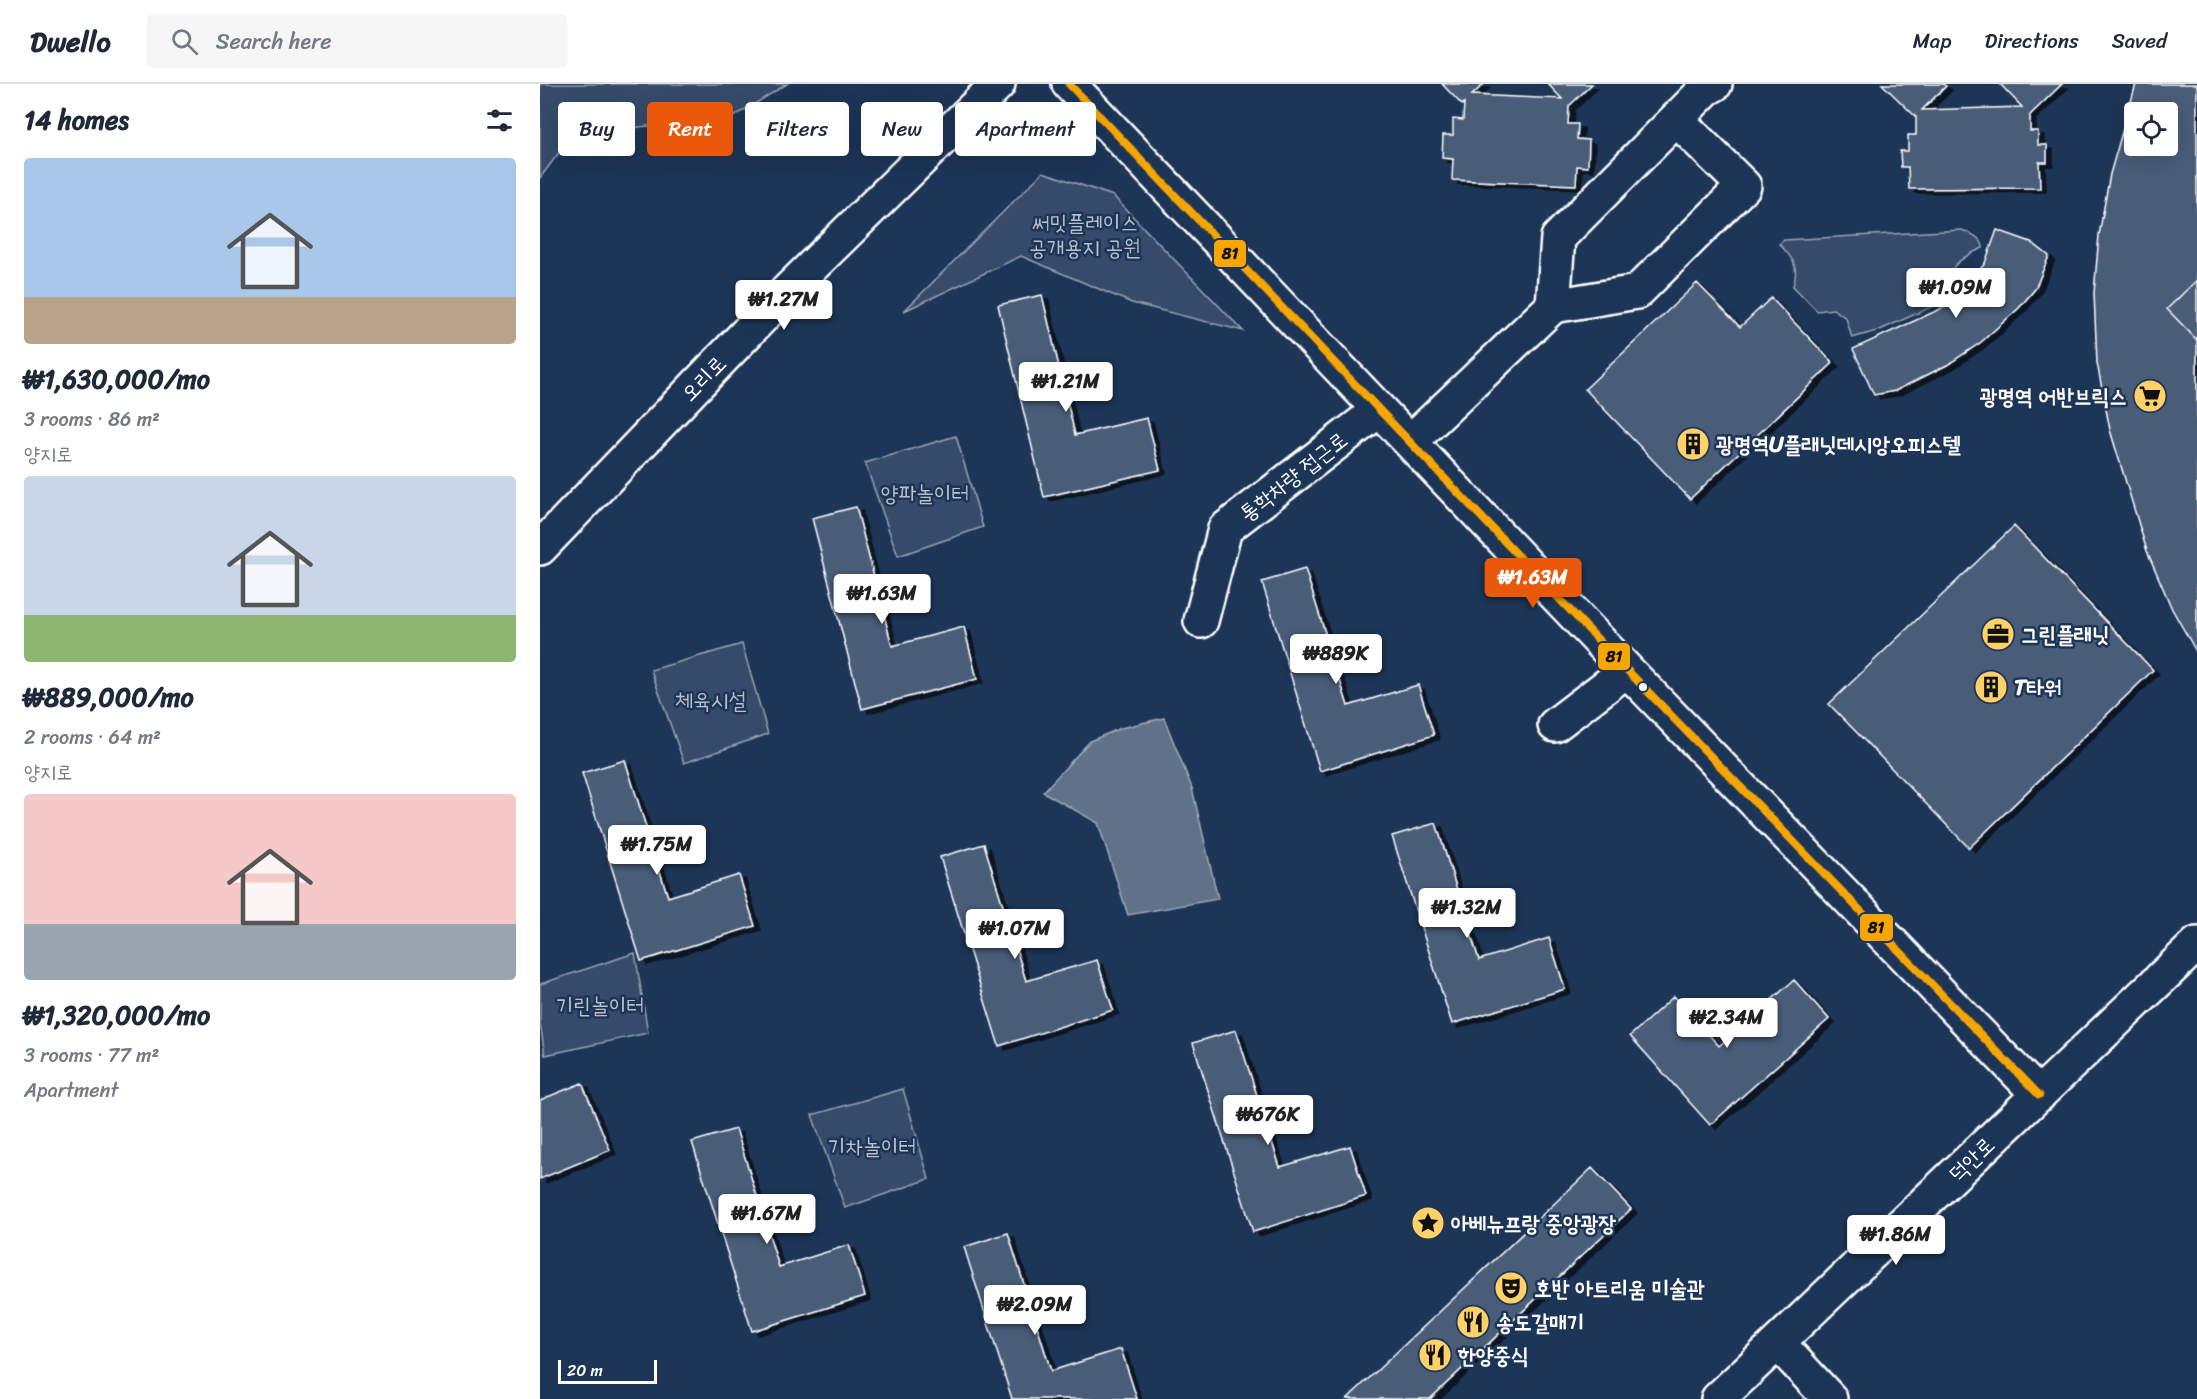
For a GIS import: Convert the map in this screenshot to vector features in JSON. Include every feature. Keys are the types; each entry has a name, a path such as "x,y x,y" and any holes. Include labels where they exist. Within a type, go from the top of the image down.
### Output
{"street":[{"name":"오리로","path":"540,548 790,288 998,84"},
{"path":"1069,84 1627,670 2039,1095"},
{"path":"1554,306 1558,238 1706,89 1715,84"},
{"path":"1410,442 1554,306 1637,292 1744,186 1677,120"},
{"name":"통학차량 접근로","path":"1201,621 1225,529 1379,410"},
{"path":"1555,725 1627,670"},
{"name":"덕안로","path":"1718,1399 2197,944"},
{"path":"1778,1343 1830,1399"}],"green space":[{"path":"540,84 787,84 758,102 745,102 745,110 733,117 733,102 647,102 647,126 635,127 635,102 558,102 558,154 540,178"},
{"name":"써밋플레이스 공개용지 공원","path":"1043,172 1113,196 1243,331 1132,303 1021,256 904,311"},
{"path":"1962,230 1978,239 1983,248 1965,257 1951,271 1947,277 1940,303 1880,330 1852,338 1846,318 1833,309 1817,311 1793,286 1796,273 1794,262 1779,244 1784,240"},
{"name":"양파놀이터","path":"956,436 983,527 898,556 865,463"},
{"name":"체육시설","path":"742,644 768,734 684,763 651,670"},
{"name":"기린놀이터","path":"635,953 648,1033 545,1055 540,1023 540,984"},
{"name":"기차놀이터","path":"903,1089 929,1179 845,1208 812,1115"}],"shaded area":[{"path":"1164,718 1192,788 1218,899 1128,915 1098,823 1043,792 1090,741 1121,728"}],"building":[{"path":"1442,84 1484,84 1472,95 1562,99 1548,84 1592,84 1569,106 1568,124 1578,124 1577,139 1589,140 1588,167 1577,166 1576,185 1452,180 1453,159 1442,158 1443,135 1453,135 1453,119 1463,120 1464,103 1462,105"},
{"path":"1882,84 1943,84 1946,86 1922,110 2022,107 2000,84 2062,84 2030,115 2030,131 2038,131 2038,145 2047,145 2047,162 2039,162 2040,188 1909,189 1908,167 1901,167 1900,151 1908,151 1908,135 1916,135 1916,117"},
{"name":"광명역 어반브릭스","path":"2136,84 2197,84 2197,280 2167,309 2197,340 2197,653 2172,609 2147,551 2110,430 2097,363 2094,293 2099,235 2110,174 2124,126 2124,156 2178,156 2178,102 2131,102"},
{"path":"1997,230 2031,242 2049,256 2035,289 2019,308 1980,343 1947,365 1895,391 1874,395 1853,349 1949,305 1962,293 1985,263"},
{"path":"2197,280 2197,340 2167,309"},
{"name":"광명역U플래닛데시앙오피스텔","path":"1697,283 1740,327 1771,298 1833,363 1690,499 1585,389"},
{"path":"1042,295 1075,435 1147,418 1160,470 1044,497 998,305"},
{"path":"856,507 892,646 964,627 977,679 862,709 812,518"},
{"name":"T타워","path":"2014,526 2153,670 1969,848 1829,704"},
{"path":"1305,569 1348,706 1418,685 1434,735 1320,771 1262,582"},
{"path":"625,760 668,897 739,875 755,926 641,961 582,773"},
{"path":"1436,823 1479,960 1549,938 1565,989 1452,1024 1392,836"},
{"path":"984,844 1026,981 1097,960 1113,1010 999,1046 940,857"},
{"path":"1794,980 1829,1019 1710,1125 1630,1036 1674,996 1719,1046"},
{"path":"1236,1030 1280,1167 1350,1146 1366,1196 1253,1232 1193,1043"},
{"path":"582,1083 610,1150 540,1179 540,1100"},
{"path":"736,1129 779,1267 849,1245 865,1296 752,1331 692,1142"},
{"path":"1592,1168 1631,1209 1430,1399 1347,1399"},
{"path":"1008,1233 1051,1371 1121,1349 1137,1399 1012,1399 964,1247"}],"transit line":[{"name":"81","path":"1069,84 1627,670 2039,1095"}],"place":[{"name":"광명역 어반브릭스","path":"2150,396"},
{"name":"광명역U플래닛데시앙오피스텔","path":"1693,444"},
{"name":"그린플래닛","path":"1998,634"},
{"name":"T타워","path":"1991,687"},
{"name":"아베뉴프랑 중앙광장","path":"1428,1223"},
{"name":"호반 아트리움 미술관","path":"1511,1288"},
{"name":"송도갈매기","path":"1473,1322"},
{"name":"한양중식","path":"1435,1355"}]}
